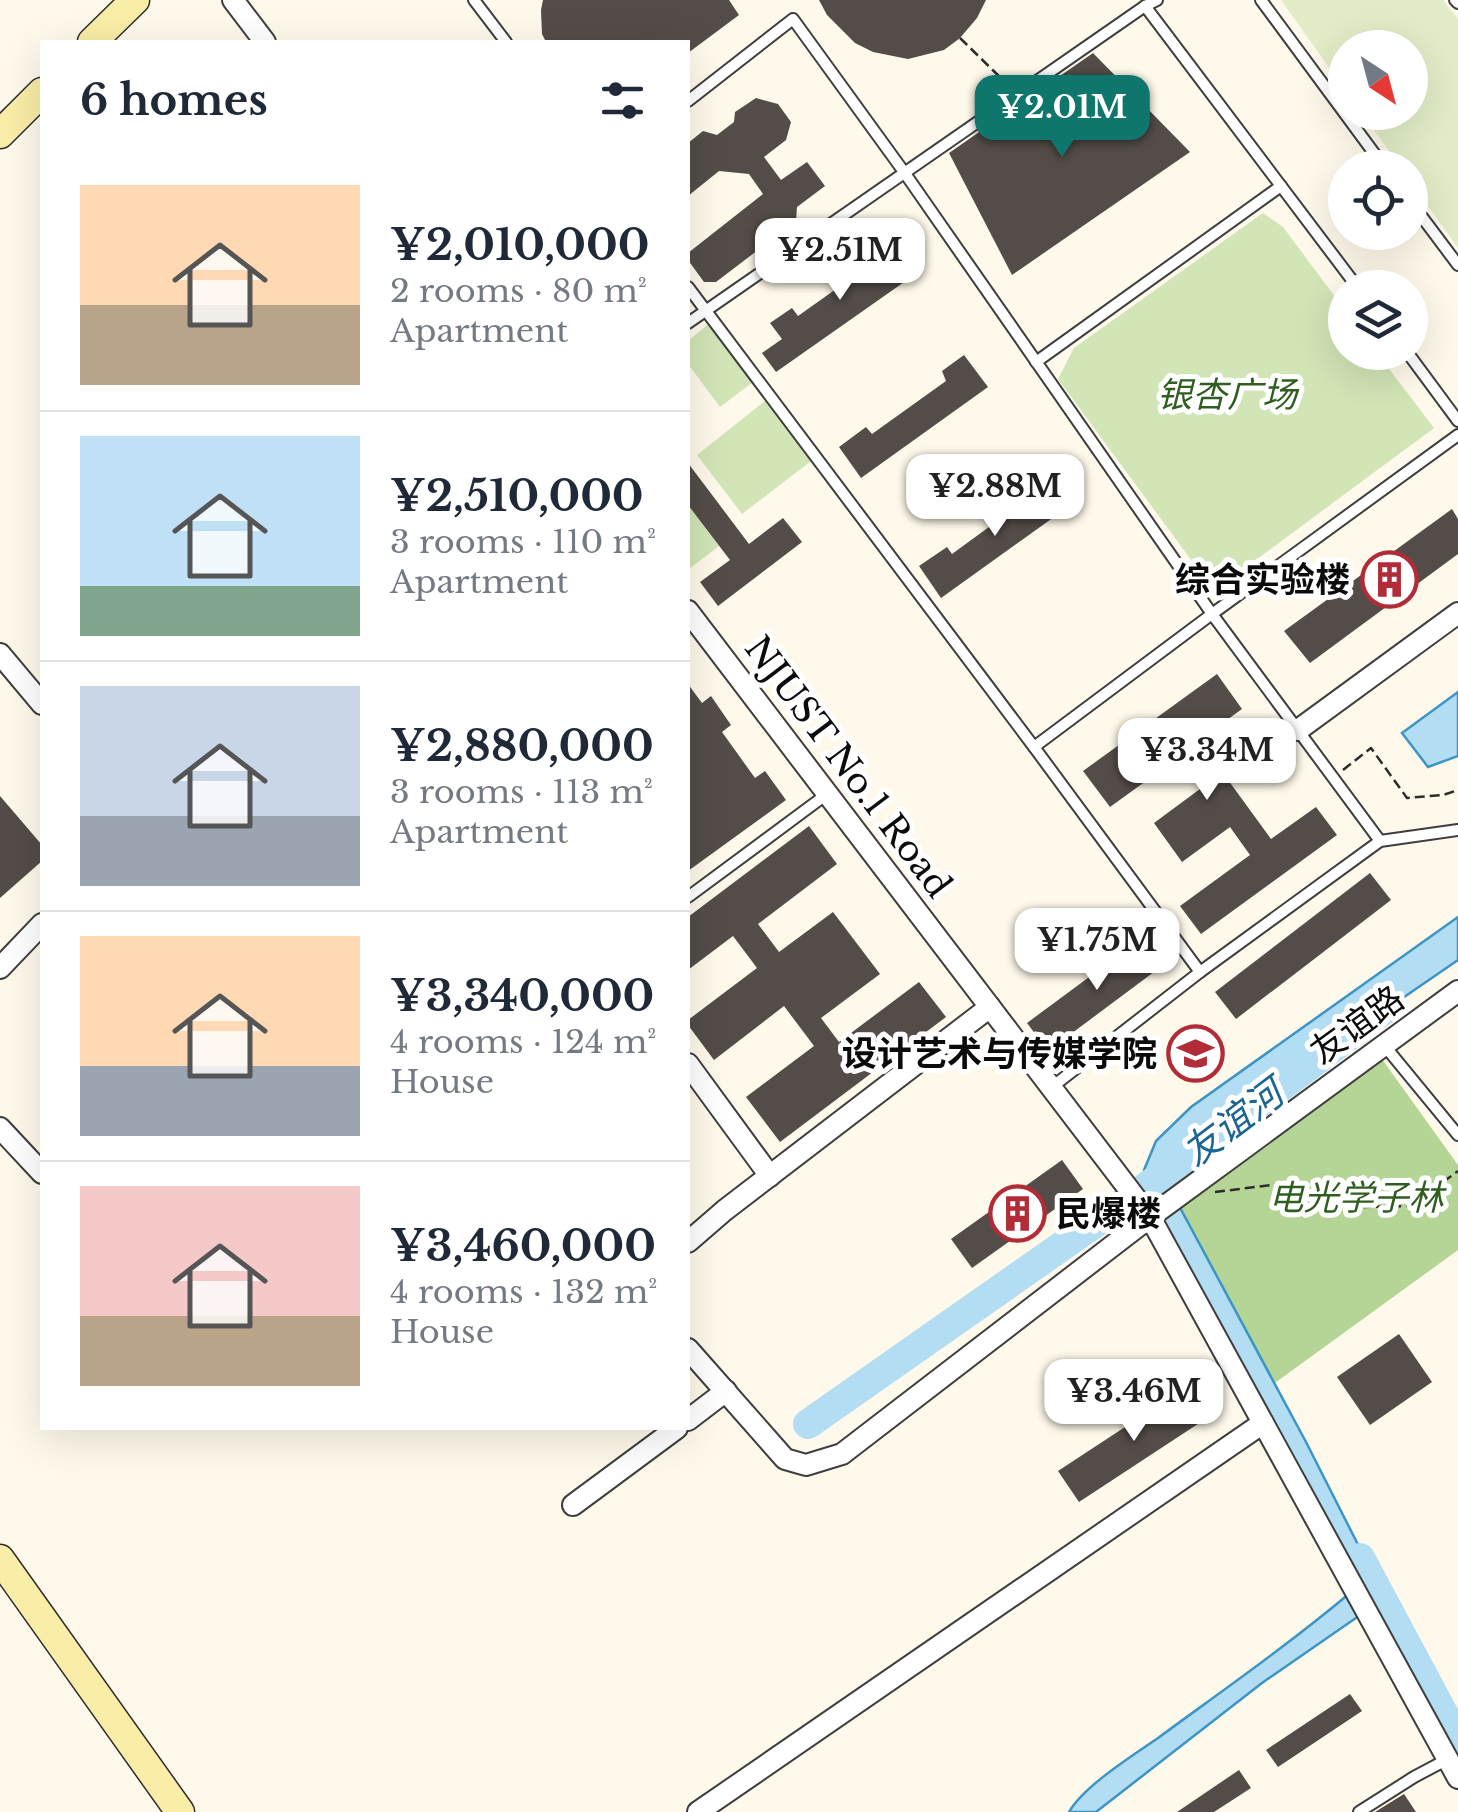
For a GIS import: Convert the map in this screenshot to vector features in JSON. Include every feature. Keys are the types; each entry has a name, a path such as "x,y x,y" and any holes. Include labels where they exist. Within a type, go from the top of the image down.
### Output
{"street":[{"path":"94,40 135,0"},
{"path":"234,0 263,40"},
{"path":"0,134 40,94"},
{"path":"1298,730 1458,613"},
{"name":"NJUST No.1 Road","path":"690,614 1150,1217 1455,1763"},
{"path":"0,654 40,702"},
{"path":"0,968 40,926"},
{"name":"友谊路","path":"690,1352 785,1459 806,1465 842,1454 1178,1196 1458,992"},
{"path":"690,1240 990,1008"},
{"path":"690,1067 770,1176"},
{"path":"0,1128 40,1171"},
{"path":"690,1419 726,1392"},
{"path":"698,1812 1263,1422"},
{"path":"573,1504 674,1430"},
{"path":"0,1559 180,1812"}],"lane":[{"path":"474,0 504,40"},
{"path":"690,322 1156,0"},
{"path":"1261,0 1373,150"},
{"path":"1144,6 1344,270"},
{"path":"690,99 793,20 904,172 1212,614 1380,841"},
{"path":"1036,362 1281,186"},
{"path":"1428,224 1458,265"},
{"path":"690,290 1200,972"},
{"path":"1420,370 1458,420"},
{"path":"1034,747 1458,435"},
{"path":"690,897 827,794"},
{"path":"1051,1087 1380,841 1458,830"},
{"path":"1384,1046 1458,1134"},
{"path":"1359,1812 1414,1777 1455,1763"}],"path":[{"path":"960,38 1017,94"},
{"path":"1334,777 1372,748 1407,798 1458,790"},
{"path":"1212,1192 1279,1184 1331,1202 1364,1208 1410,1206 1458,1171"}],"green space":[{"path":"1281,0 1443,0 1458,19 1458,248 1428,206 1428,150 1388,150 1374,130 1428,130 1428,30 1328,30 1328,66"},
{"name":"银杏广场","path":"1263,213 1283,227 1328,287 1328,370 1390,370 1434,428 1214,591 1058,379 1074,348"},
{"path":"712,321 757,379 720,407 690,367 690,339"},
{"path":"770,397 815,458 742,514 697,455"},
{"path":"690,508 719,546 690,568"},
{"name":"电光学子林","path":"1379,1055 1458,1165 1458,1250 1272,1385 1179,1204"}],"water":[{"path":"1458,692 1458,756 1428,767 1402,733"},
{"path":"1458,917 1458,960 1196,1140 1176,1162 1171,1174 1177,1202 1306,1442 1379,1586 1378,1594 1369,1609 1262,1683 1096,1812 1069,1812 1109,1772 1350,1593 1147,1198 1144,1170 1156,1141 1191,1107"}],"building":[{"path":"543,0 729,0 739,15 690,52 690,40 545,40"},
{"path":"819,0 986,0 960,38 944,50 908,59 873,52 855,43 827,15"},
{"path":"1093,53 1190,152 1012,275 949,153"},
{"path":"756,98 778,104 791,122 786,140 764,157 781,180 807,162 825,186 797,207 796,221 716,282 704,282 690,263 690,251 763,194 749,174 719,171 690,194 690,141 703,131 717,135 734,122 735,112"},
{"path":"890,236 917,273 776,372 762,353 782,339 770,323 792,308 798,316 860,272 853,262"},
{"path":"964,355 988,387 861,478 839,447 866,427 872,434 946,381 942,371"},
{"path":"690,466 749,544 783,518 802,542 718,606 700,582 730,560 690,508"},
{"path":"1044,475 1068,507 941,598 919,566 947,547 952,554 1026,500 1022,491"},
{"name":"综合实验楼","path":"1452,509 1458,519 1458,554 1310,663 1284,631"},
{"path":"1217,674 1242,709 1199,740 1271,839 1316,807 1337,835 1201,934 1180,906 1250,855 1230,827 1182,862 1154,823 1204,786 1182,755 1110,807 1083,771"},
{"path":"690,687 702,703 711,696 731,725 722,732 755,778 765,771 786,800 690,870"},
{"path":"0,796 40,843 40,863 0,898"},
{"path":"809,826 837,864 758,924 779,952 833,912 880,974 821,1018 839,1042 919,982 946,1017 780,1142 746,1097 814,1046 784,1006 714,1060 690,1028 690,1018 757,968 733,936 690,968 690,915"},
{"path":"1370,873 1391,900 1236,1019 1215,992"},
{"path":"1146,935 1166,963 1048,1051 1027,1023"},
{"name":"民爆楼","path":"1062,1160 1083,1189 972,1268 951,1239"},
{"path":"1399,1334 1432,1382 1370,1425 1337,1377"},
{"path":"1189,1385 1210,1416 1079,1502 1058,1471"},
{"path":"1350,1694 1362,1711 1278,1767 1266,1750"},
{"path":"1239,1770 1251,1788 1214,1812 1177,1812"},
{"path":"1404,1794 1416,1812 1375,1812"}],"waterway":[{"name":"友谊河","path":"808,1424 1159,1178 1390,1005"},
{"path":"1360,1558 1458,1741"}],"place":[{"name":"综合实验楼","path":"1389,580"},
{"name":"设计艺术与传媒学院","path":"1196,1054"},
{"name":"民爆楼","path":"1017,1214"}]}
